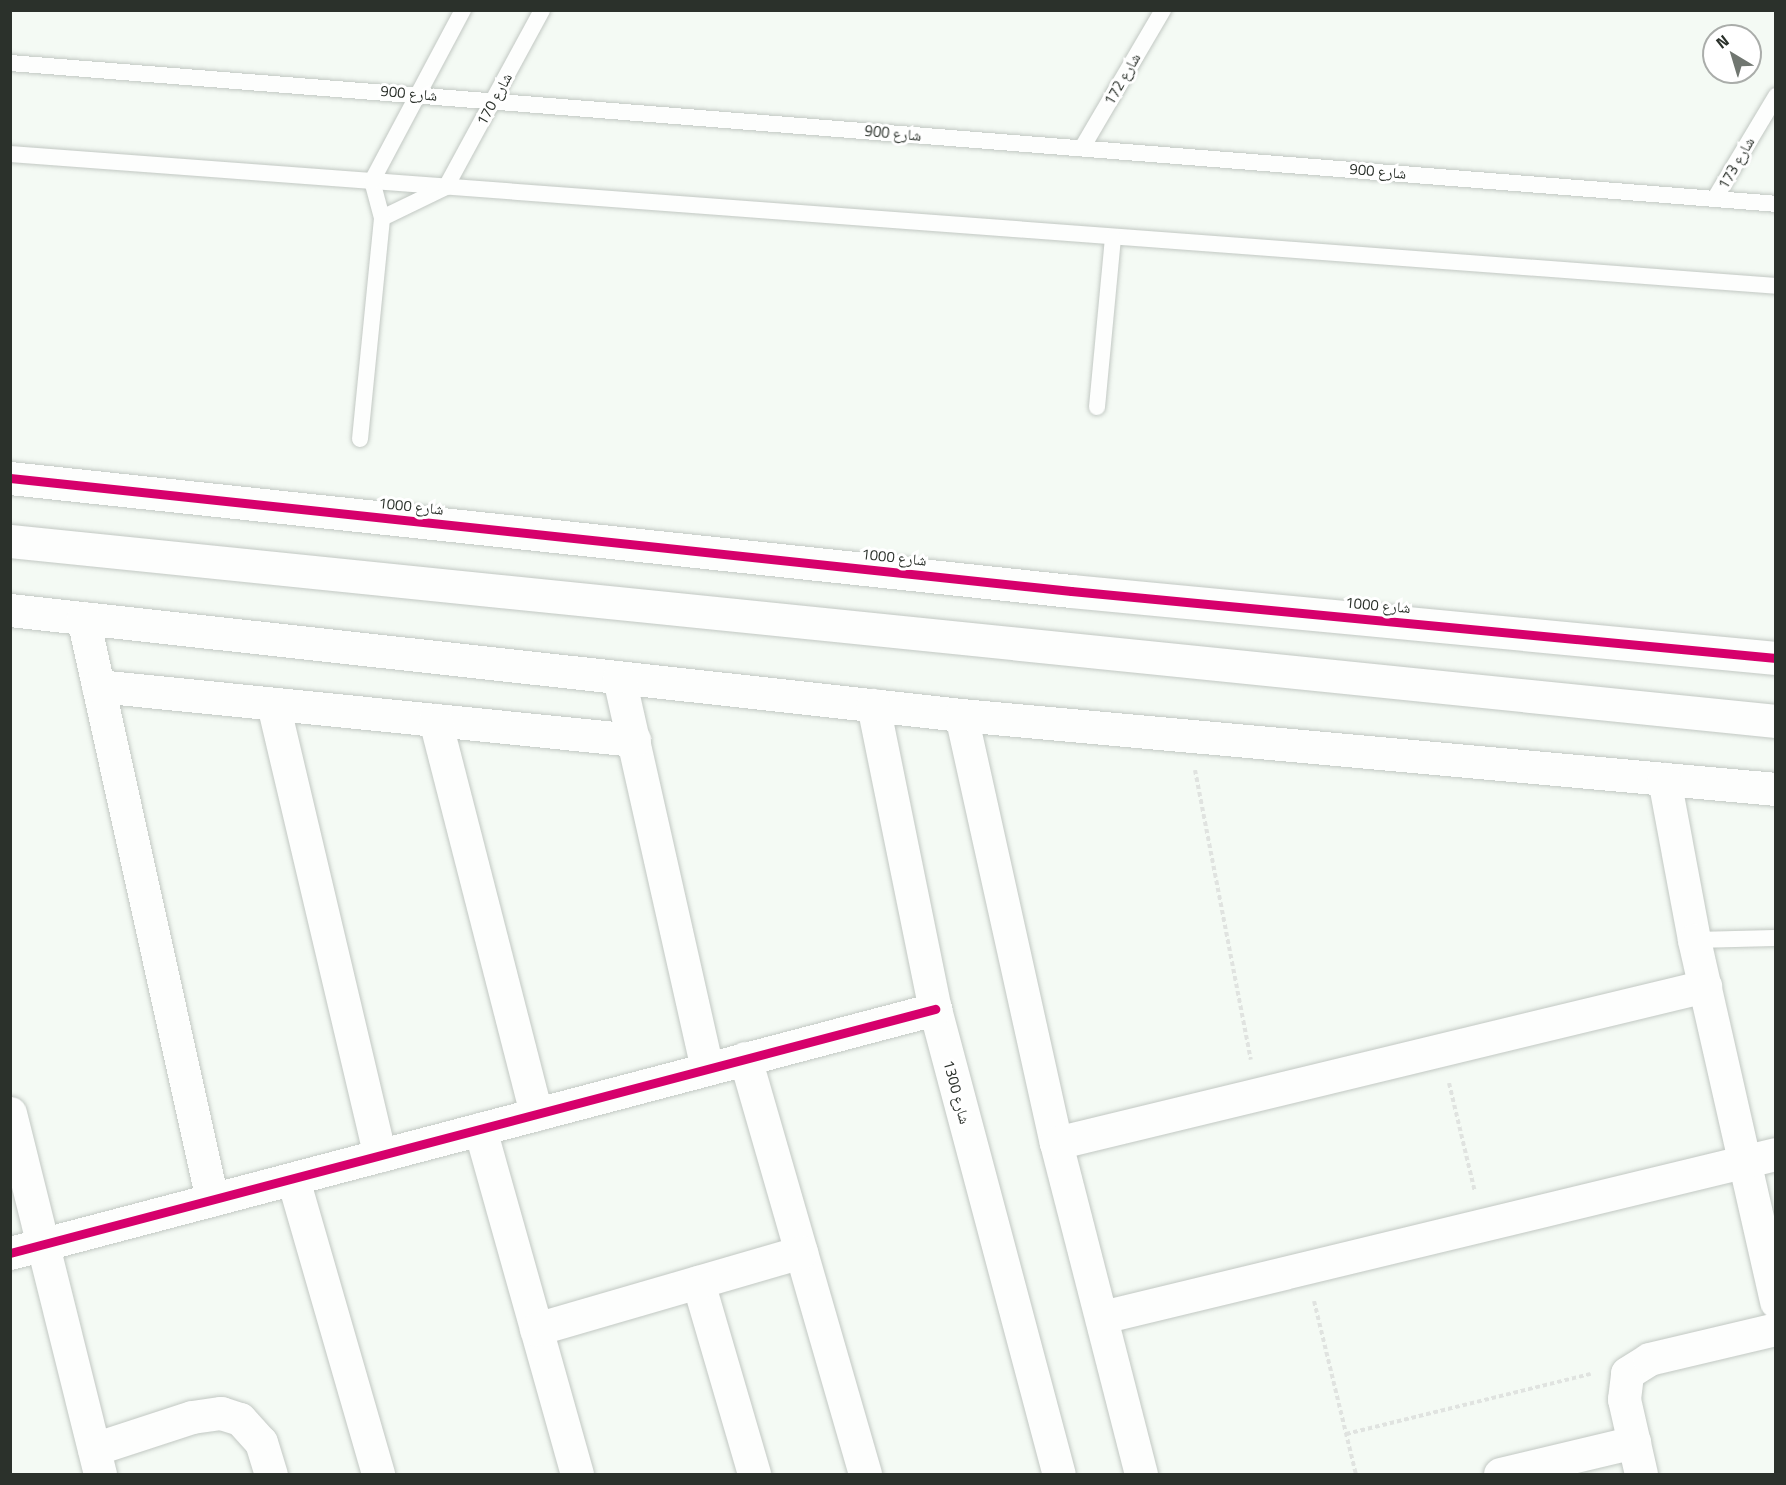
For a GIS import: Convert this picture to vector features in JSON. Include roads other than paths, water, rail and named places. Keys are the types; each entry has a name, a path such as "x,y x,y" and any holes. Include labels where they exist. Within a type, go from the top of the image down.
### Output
{"street":[{"name":"شارع 1000","path":"10,478 1047,589 1776,658"},
{"path":"10,541 1776,721"},
{"path":"10,610 961,715 1776,789"},
{"path":"83,618 212,1200"},
{"path":"619,678 707,1068"},
{"path":"98,686 634,740"},
{"path":"273,704 380,1155"},
{"name":"شارع 1300","path":"873,705 934,1008 1057,1474"},
{"path":"961,715 1056,1143 1141,1474"},
{"path":"435,720 536,1114"},
{"path":"1664,779 1694,940 1776,1302"},
{"path":"1056,1143 1705,986"},
{"path":"10,1254 934,1008"},
{"path":"745,1058 865,1474"},
{"path":"10,1113 46,1244 97,1462 192,1417 221,1413 240,1419 261,1442 272,1474"},
{"path":"480,1129 577,1474"},
{"path":"1102,1317 1776,1154"},
{"path":"292,1179 378,1474"},
{"path":"536,1329 801,1252"},
{"path":"698,1282 754,1474"},
{"path":"1641,1474 1622,1386 1636,1364 1776,1329"},
{"path":"1500,1474 1634,1442"}],"lane":[{"path":"360,439 382,218 372,181 415,94 463,10"},
{"name":"شارع 170","path":"446,187 542,10"},
{"name":"شارع 172","path":"1082,148 1163,10"},
{"name":"شارع 900","path":"10,63 1776,204"},
{"name":"شارع 173","path":"1715,198 1776,96"},
{"path":"10,154 1776,286"},
{"path":"382,218 446,187"},
{"path":"1097,406 1113,238"},
{"path":"1694,940 1776,938"}]}
